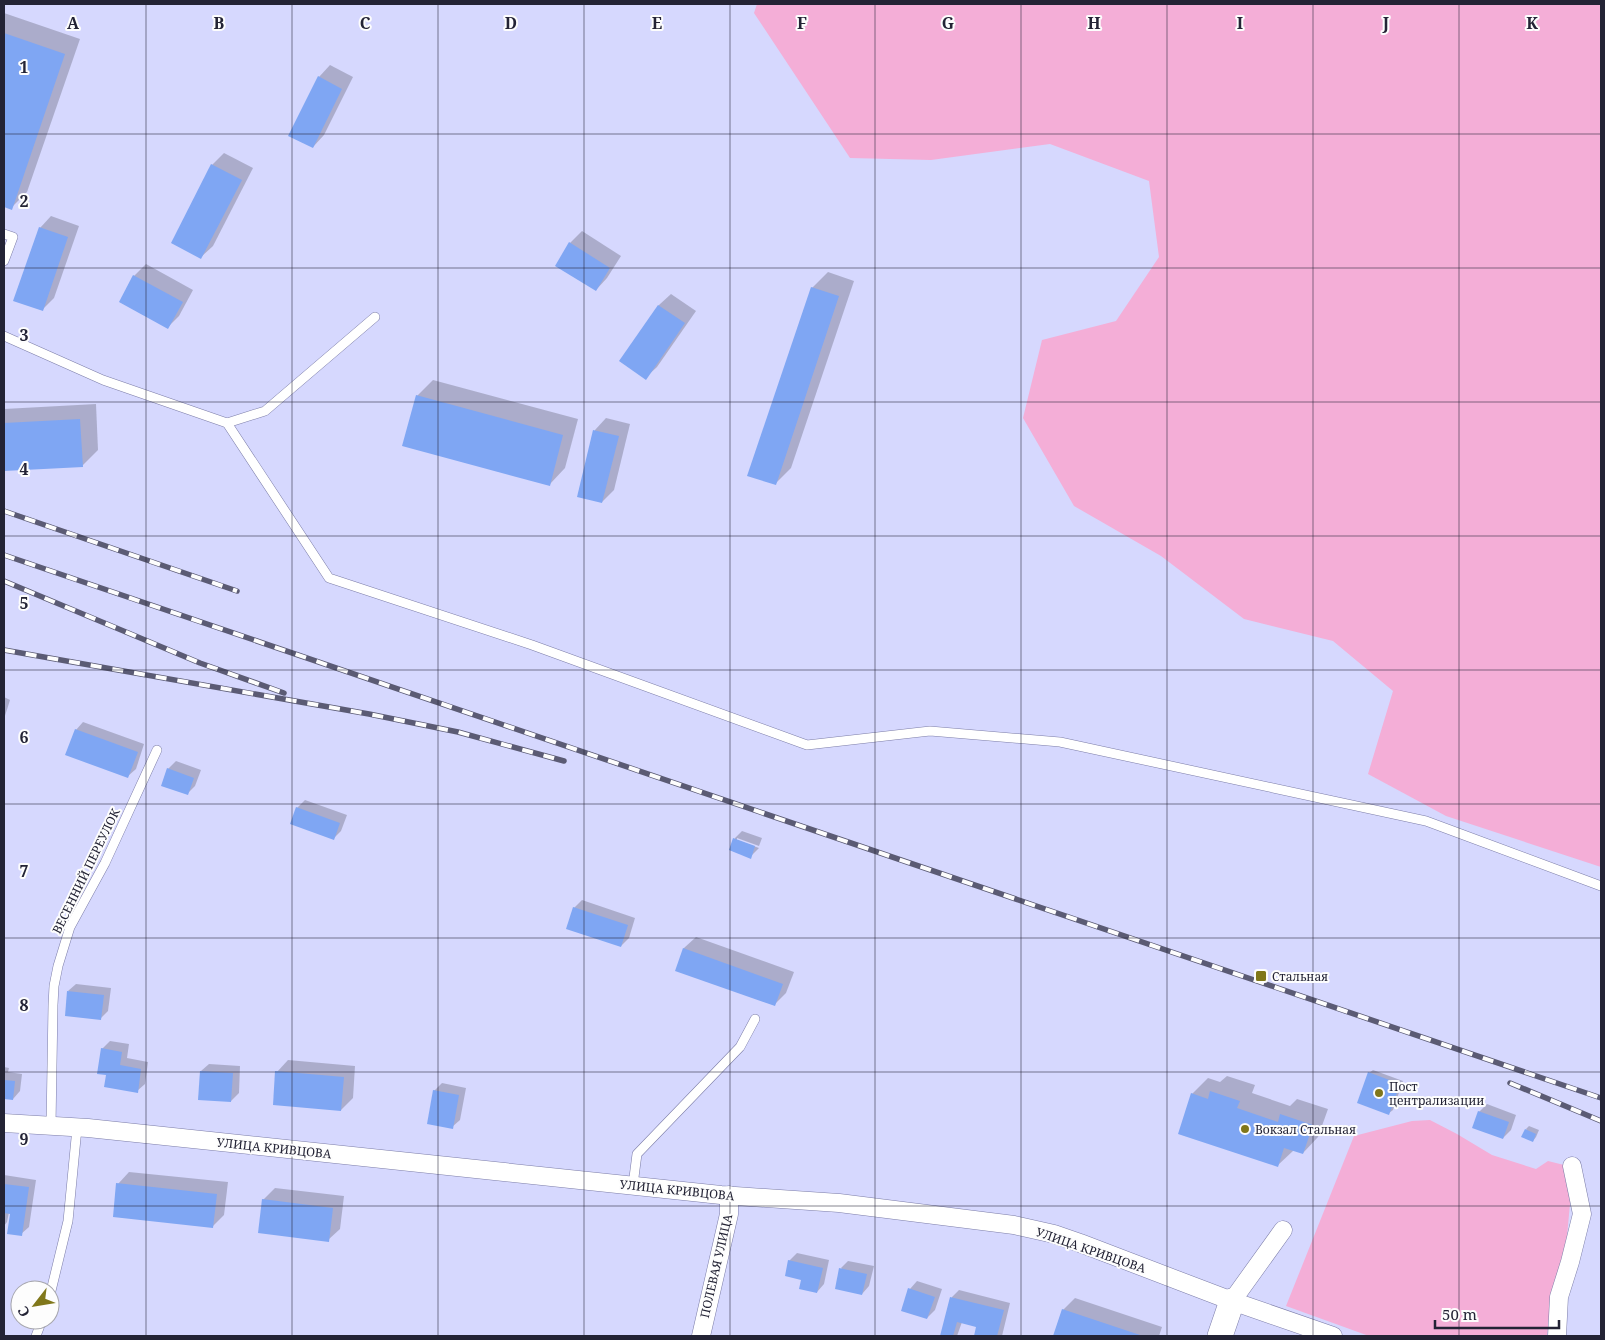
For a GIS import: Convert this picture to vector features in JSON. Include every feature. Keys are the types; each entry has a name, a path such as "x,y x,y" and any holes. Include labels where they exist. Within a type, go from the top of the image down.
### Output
{"street":[{"name":"УЛИЦА КРИВЦОВА","path":"4,1123 77,1128 729,1195 839,1202 1014,1225 1054,1234 1080,1243 1333,1336"},
{"path":"1557,1336 1559,1297 1582,1214 1572,1166"},
{"name":"ПОЛЕВАЯ УЛИЦА","path":"701,1336 729,1214 729,1195"},
{"path":"1220,1336 1232,1300 1283,1230"}],"lane":[{"path":"4,234 13,237 4,261"},
{"path":"4,336 103,380 227,423 265,411 375,317"},
{"path":"227,423 328,578 532,644 808,745 930,731 1060,742 1426,821 1601,886"},
{"name":"ВЕСЕННИЙ ПЕРЕУЛОК","path":"51,1126 52,1005 58,966 70,927 105,863 157,750"},
{"path":"634,1186 637,1154 740,1047 755,1019"},
{"path":"54,1280 68,1221 77,1128"}],"shaded area":[{"path":"757,4 1601,4 1601,867 1446,816 1368,774 1393,691 1333,641 1244,619 1161,556 1074,506 1023,418 1042,340 1116,321 1159,257 1149,181 1050,144 931,160 850,158 754,13"},
{"path":"1430,1120 1492,1155 1536,1169 1548,1161 1564,1165 1571,1193 1565,1258 1551,1302 1547,1336 1369,1336 1286,1306 1354,1136 1412,1121"}],"building":[{"path":"4,33 65,54 12,210 4,207"},
{"path":"318,76 342,89 313,148 288,136"},
{"path":"211,164 242,180 201,259 171,243"},
{"path":"39,227 68,237 43,311 13,301"},
{"path":"569,242 610,268 596,291 555,266"},
{"path":"133,275 183,302 168,329 119,302"},
{"path":"811,287 839,296 776,485 747,476"},
{"path":"658,305 685,323 646,380 619,361"},
{"path":"416,395 563,435 550,486 402,446"},
{"path":"80,419 83,467 4,471 4,423"},
{"path":"593,430 619,436 602,503 577,497"},
{"path":"75,729 138,752 128,778 65,755"},
{"path":"167,768 194,778 188,795 161,786"},
{"path":"296,807 340,823 334,840 290,824"},
{"path":"733,838 755,846 751,859 729,850"},
{"path":"573,907 628,925 621,947 566,929"},
{"path":"683,948 783,984 775,1006 675,971"},
{"path":"67,991 104,995 101,1020 65,1016"},
{"path":"101,1048 122,1052 120,1065 141,1069 138,1093 104,1087 106,1075 97,1074"},
{"path":"200,1071 233,1073 231,1102 198,1100"},
{"path":"275,1071 344,1077 341,1111 273,1105"},
{"name":"Пост централизации","path":"1368,1072 1400,1084 1389,1115 1357,1103"},
{"path":"4,1080 15,1081 13,1100 4,1099"},
{"path":"433,1090 459,1095 453,1129 427,1124"},
{"name":"Вокзал Стальная","path":"1210,1091 1240,1101 1237,1108 1278,1122 1280,1114 1313,1125 1303,1154 1284,1148 1278,1167 1178,1134 1191,1093 1208,1099"},
{"path":"1478,1111 1509,1122 1503,1139 1472,1128"},
{"path":"1525,1129 1536,1134 1533,1142 1521,1137"},
{"path":"116,1183 217,1194 213,1228 113,1217"},
{"path":"4,1184 29,1187 22,1236 7,1234 10,1214 4,1213"},
{"path":"262,1199 333,1208 329,1242 258,1233"},
{"path":"788,1260 823,1268 817,1293 799,1289 801,1280 785,1276"},
{"path":"839,1268 867,1274 862,1295 835,1289"},
{"path":"908,1288 935,1297 927,1319 901,1311"},
{"path":"950,1297 1004,1310 997,1336 974,1336 976,1327 957,1322 953,1336 940,1336"},
{"path":"1062,1309 1143,1336 1053,1336"}],"railway":[{"path":"4,511 237,591"},
{"path":"4,555 1601,1098"},
{"path":"4,581 200,663 284,693"},
{"path":"4,650 369,714 458,732 564,761"},
{"path":"1510,1083 1601,1121"}],"place":[{"name":"Стальная","path":"1261,976"},
{"name":"Пост централизации","path":"1379,1093"},
{"name":"Вокзал Стальная","path":"1245,1129"}]}
